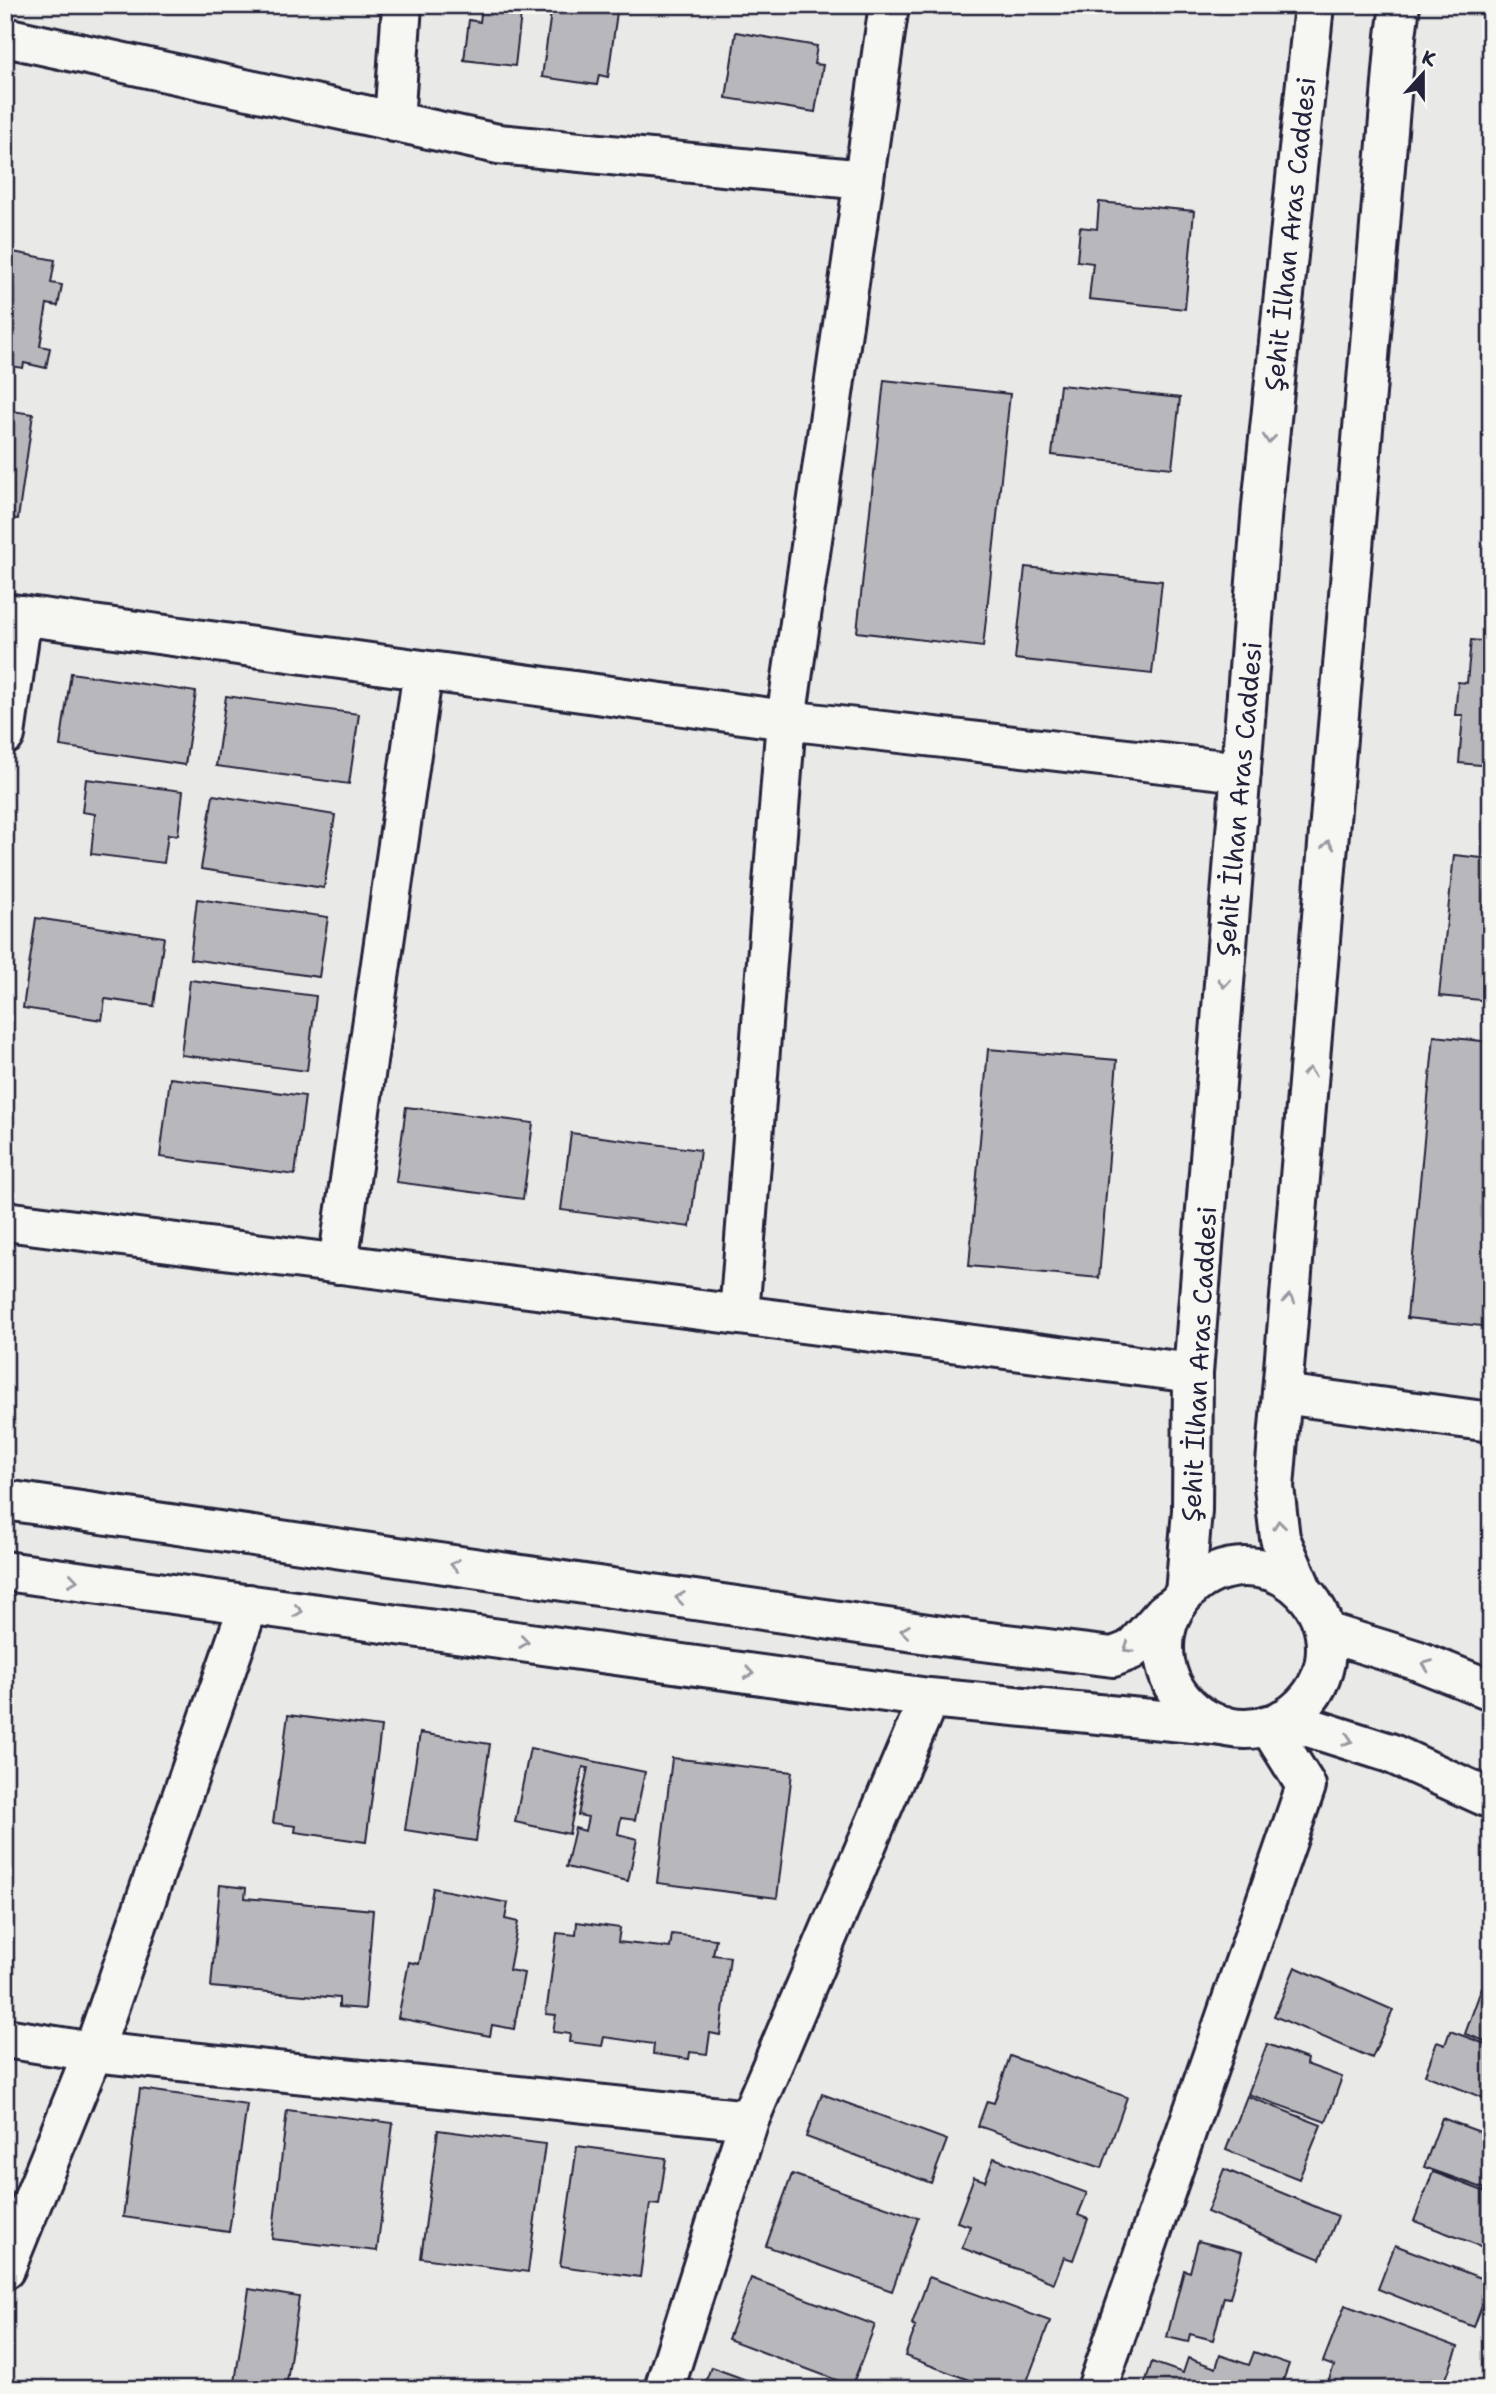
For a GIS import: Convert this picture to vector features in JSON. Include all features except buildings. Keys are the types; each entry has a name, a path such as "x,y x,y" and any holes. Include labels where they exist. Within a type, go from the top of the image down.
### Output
{"street":[{"path":"394,122 402,5"},
{"path":"739,1315 786,720 889,5"},
{"name":"Şehit İlhan Aras Caddesi","path":"1182,1598 1192,1510 1193,1373 1262,506 1314,5"},
{"path":"5,1571 929,1698 1225,1726 1247,1728 1276,1722 1300,1707 1314,1692 1325,1662 1325,1632 1317,1609 1302,1589 1280,1538 1274,1487 1395,36 1400,5"},
{"path":"5,37 498,144 864,180"},
{"path":"5,736 14,614 786,720 1241,772"},
{"path":"338,1264 424,670"},
{"path":"5,1221 1193,1373"},
{"path":"1282,1394 1491,1422"},
{"path":"5,1500 935,1636 1113,1657 1131,1650 1193,1585 1213,1573 1236,1567 1260,1568 1282,1576 1302,1589"},
{"path":"1182,1598 1168,1622 1164,1644 1166,1666 1174,1686 1187,1704 1205,1718 1225,1726"},
{"path":"5,2269 93,2052 249,1604"},
{"path":"1325,1632 1416,1660 1491,1690"},
{"path":"664,2389 749,2120 929,1698"},
{"path":"1276,1722 1390,1754 1491,1799"},
{"path":"1097,2389 1306,1786 1276,1722"},
{"path":"5,2038 93,2052 749,2120"}]}
